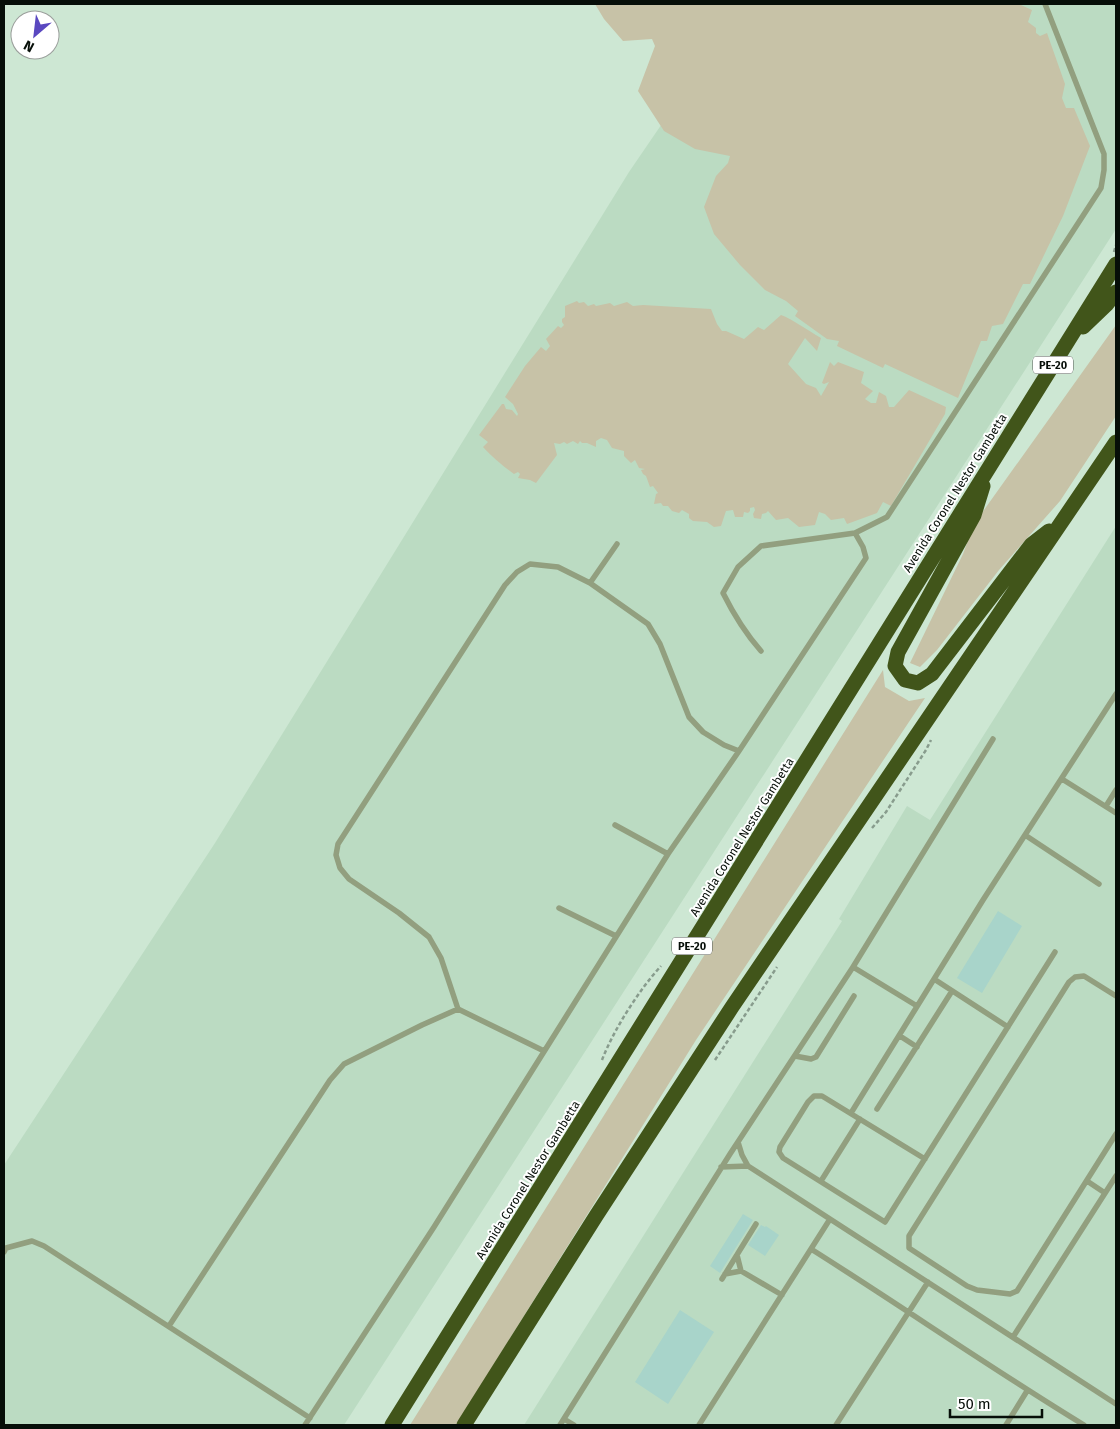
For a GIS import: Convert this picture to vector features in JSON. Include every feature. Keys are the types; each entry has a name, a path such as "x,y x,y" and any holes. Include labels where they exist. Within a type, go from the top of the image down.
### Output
{"highway":[{"name":"Avenida Coronel Nestor Gambetta","path":"392,1425 1116,264"},
{"path":"1068,340 1107,304 1116,292"},
{"path":"464,1425 580,1241 726,1016 1116,442"},
{"path":"989,466 974,515 898,652 895,666 905,680 918,683 932,674 1031,545 1060,522"}],"lane":[{"path":"762,651 751,640 735,618 723,593 738,567 761,546 855,534 887,517 1101,188 1104,154 1045,4"},
{"path":"305,1425 434,1227 668,854 866,558 863,547 855,534"},
{"path":"590,583 617,544"},
{"path":"544,1051 458,1009 441,958 429,937 399,913 349,879 340,868 336,855 338,844 505,585 517,572 530,564 558,567 590,583 648,624 660,644 689,717 703,732 724,745 739,750"},
{"path":"851,1113 1025,835 1116,694"},
{"path":"560,1425 722,1167 853,967 993,739"},
{"path":"1062,779 1116,813"},
{"path":"1106,806 1116,790"},
{"path":"615,825 668,854"},
{"path":"1025,835 1099,884"},
{"path":"559,908 616,936"},
{"path":"925,1159 822,1096 814,1096 808,1102 780,1147 779,1152 783,1158 885,1222 925,1159 1055,952"},
{"path":"853,967 917,1006"},
{"path":"1116,996 1084,976 1076,977 1069,982 909,1236 909,1248 967,1286 978,1290 1010,1294 1017,1291 1116,1134"},
{"path":"934,979 1008,1027"},
{"path":"877,1109 952,991"},
{"path":"795,1056 811,1059 816,1057 854,996"},
{"path":"169,1326 330,1080 344,1064 458,1009"},
{"path":"900,1036 916,1047"},
{"path":"821,1182 860,1119"},
{"path":"738,1142 748,1166 1116,1404"},
{"path":"722,1167 748,1166"},
{"path":"1013,1337 1116,1176"},
{"path":"1087,1181 1105,1193"},
{"path":"700,1425 830,1219"},
{"path":"741,1271 724,1276 756,1224"},
{"path":"4,1252 6,1248 32,1241 44,1246 310,1418"},
{"path":"811,1250 909,1311 1084,1425"},
{"path":"736,1255 741,1271 782,1295"},
{"path":"836,1425 928,1282"},
{"path":"1006,1425 1028,1390"},
{"path":"564,1419 574,1425"}],"shaded area":[{"path":"595,4 1022,4 1032,10 1028,22 1036,28 1036,33 1040,36 1047,33 1065,84 1062,98 1066,108 1074,108 1090,146 1063,216 1030,284 1023,284 1003,324 992,326 987,341 981,341 958,398 885,364 883,368 837,346 839,341 827,339 795,316 798,311 786,301 765,290 740,265 714,234 704,207 716,176 728,163 730,156 695,149 664,131 638,91 655,46 652,39 623,41 604,19"},
{"path":"737,4 1116,4 1116,229 344,1425 4,1425 4,1165 215,843 629,172 670,112"},
{"path":"577,301 579,303 584,302 588,306 610,303 614,306 627,302 633,306 711,309 722,331 744,339 758,327 764,330 781,315 821,338 817,351 805,338 788,364 806,384 816,388 821,396 829,382 822,383 830,362 834,366 838,362 864,372 861,383 873,391 865,399 871,403 876,403 879,392 886,396 889,407 894,407 909,390 946,407 945,414 891,506 883,502 877,513 847,524 844,518 831,520 825,514 819,512 815,525 799,527 788,518 776,520 768,511 762,514 761,519 754,518 754,507 750,508 748,513 744,512 743,517 735,517 733,510 726,511 721,526 714,527 707,522 693,521 689,518 689,514 682,510 679,513 672,511 668,506 663,506 661,503 654,504 656,494 658,493 653,486 650,487 646,476 641,470 645,469 639,468 635,460 631,463 624,456 624,451 612,448 607,440 601,438 596,441 596,447 580,441 578,444 573,441 567,444 564,442 560,444 554,443 557,455 536,483 518,478 520,474 518,472 514,474 483,447 488,442 479,435 502,404 504,404 506,409 512,410 517,416 518,414 513,404 505,397 525,366 541,347 546,351 550,346 546,339 558,326 561,328 564,325 562,319 565,317 565,306"},
{"path":"1116,325 1116,416 1060,501 999,570 937,650 920,667 910,663 963,554 974,524"},
{"path":"1116,526 1116,1425 524,1425 842,921 839,919 907,806 930,820"},
{"path":"883,670 885,687 909,701 925,698 696,1040 456,1425 410,1425"}],"building":[{"path":"998,911 1022,926 982,993 957,978"},
{"path":"743,1214 753,1220 720,1273 710,1266"},
{"path":"761,1225 766,1226 779,1235 765,1256 748,1245"},
{"path":"680,1310 714,1332 668,1404 635,1382"}]}
